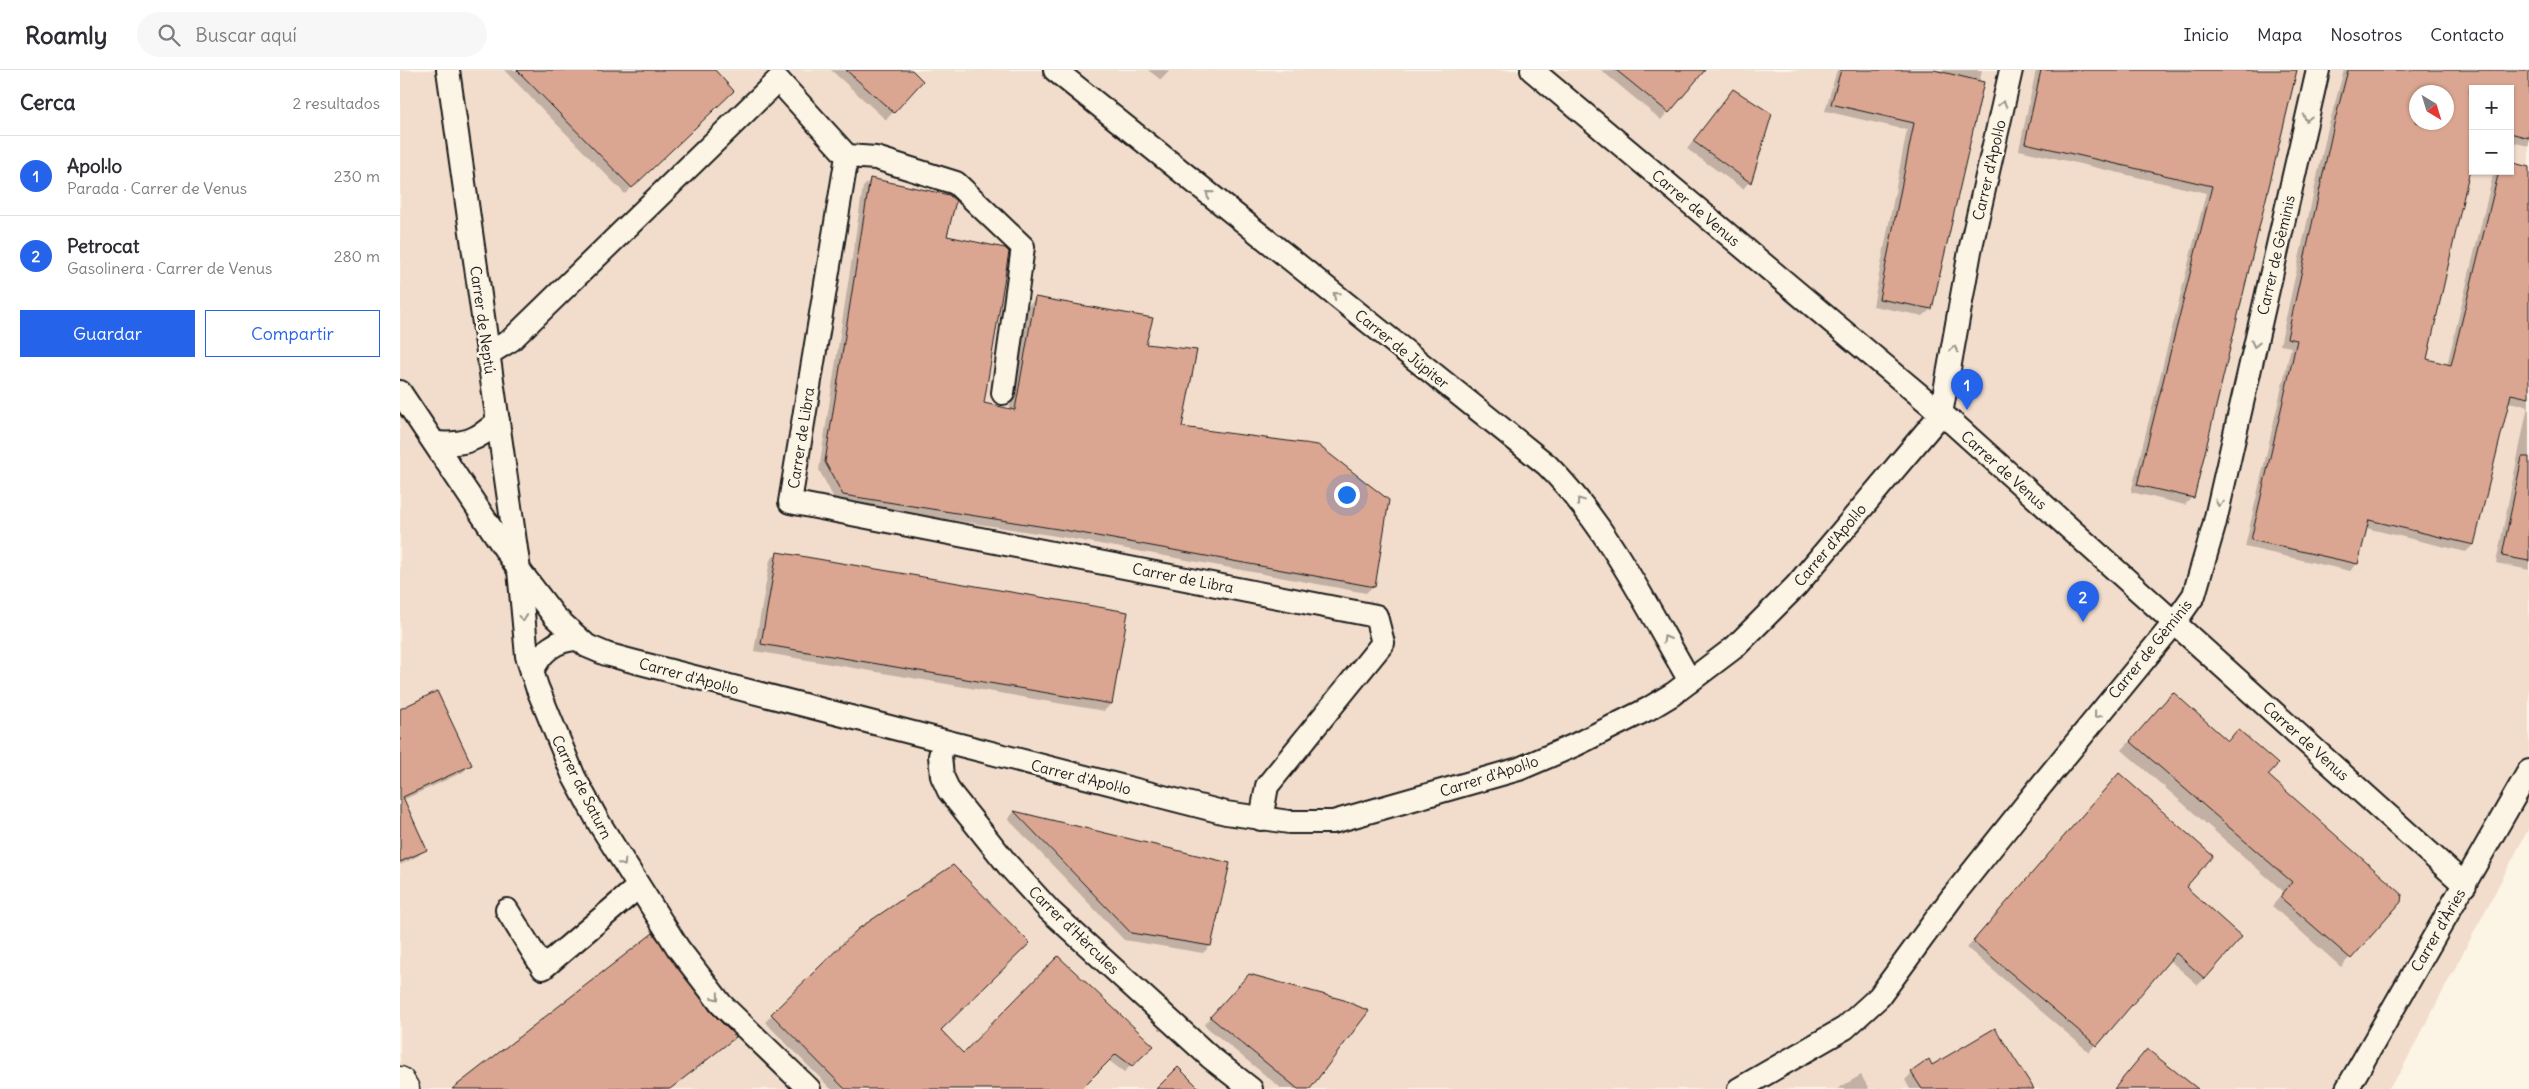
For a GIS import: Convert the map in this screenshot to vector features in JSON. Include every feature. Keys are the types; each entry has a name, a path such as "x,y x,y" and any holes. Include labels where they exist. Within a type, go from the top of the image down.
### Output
{"main road":[{"path":"400,1082 405,1089"}],"street":[{"name":"Carrer de Neptú","path":"448,70 519,570"},
{"name":"Carrer de Júpiter","path":"1055,70 1547,465 1574,493 1601,530 1690,681"},
{"name":"Carrer de Venus","path":"1532,70 1941,414 2175,622 2464,885"},
{"name":"Carrer d'Apol·lo","path":"519,570 555,617 578,639 606,654 1226,813 1261,819 1313,823 1333,822 1519,770 1620,724 1665,699 1735,647 1796,586 1941,414 1970,251 2011,70"},
{"name":"Carrer de Gèminis","path":"1739,1089 1845,1028 1879,997 2008,826 2175,622 2194,595 2214,526 2318,70"},
{"path":"488,354 511,340 778,80 847,156 876,158 956,183 1023,247 1003,393"},
{"name":"Carrer de Libra","path":"847,156 790,502 1376,616 1382,642 1267,786 1261,819"},
{"name":"Carrer de Saturn","path":"400,392 519,570 527,656 532,673 574,777 599,823 678,948 721,1004 809,1089"},
{"path":"435,443 459,444 471,441 485,433 498,421"},
{"path":"532,673 535,664 548,649 560,642 578,639"},
{"name":"Carrer d'Hèrcules","path":"944,742 940,756 942,776 949,790 1008,865 1049,910 1210,1057 1251,1089"},
{"name":"Carrer d'Àries","path":"2347,1089 2529,771"},
{"path":"507,910 542,968 638,887"}],"shaded area":[{"path":"400,70 2529,70 2529,828 2401,1071 2388,1089 400,1089"}],"building":[{"path":"517,70 715,70 734,91 632,188"},
{"path":"846,70 912,70 923,81 894,113"},
{"path":"1616,70 1705,70 1669,113"},
{"path":"1841,70 1934,70 1984,82 1932,309 1879,299 1914,123 1831,104"},
{"path":"2041,70 2297,70 2194,498 2137,485 2212,186 2025,143"},
{"path":"2348,70 2529,70 2529,138 2514,134 2514,85 2469,85 2469,174 2427,359 2451,365 2498,175 2514,175 2514,163 2529,167 2529,398 2511,394 2474,545 2369,520 2358,564 2251,540 2297,340 2287,338 2334,124"},
{"path":"1733,89 1772,114 1751,183 1693,141"},
{"path":"870,178 949,195 956,201 947,236 1005,248 1009,252 984,403 1015,410 1035,297 1153,318 1146,344 1197,350 1182,427 1318,445 1389,500 1375,587 1064,530 843,495 825,462"},
{"path":"2522,457 2529,457 2529,561 2502,556"},
{"path":"777,552 1128,612 1112,704 761,644"},
{"path":"437,691 472,765 403,797 427,850 400,862 400,709"},
{"path":"2173,692 2228,741 2238,729 2278,764 2268,775 2402,894 2401,902 2351,959 2280,897 2292,882 2130,741"},
{"path":"2119,773 2213,856 2186,887 2242,937 2205,979 2176,953 2097,1046 1973,941"},
{"path":"1014,811 1230,863 1211,946 1131,933"},
{"path":"953,865 1030,943 941,1030 963,1053 1058,956 1154,1046 1132,1066 1116,1054 1081,1089 845,1089 771,1014 858,929"},
{"path":"653,933 711,1012 736,1037 670,1089 452,1089"},
{"path":"1249,974 1344,1000 1369,1011 1310,1089 1298,1089 1210,1017"},
{"path":"1995,1028 2034,1089 1922,1089 1911,1072 1929,1059 1932,1065"},
{"path":"2147,1049 2198,1089 2114,1089"},
{"path":"1178,1067 1200,1089 1156,1089"}],"place":[{"name":"Apol·lo","path":"1967,410"},
{"name":"Petrocat","path":"2083,622"}]}
